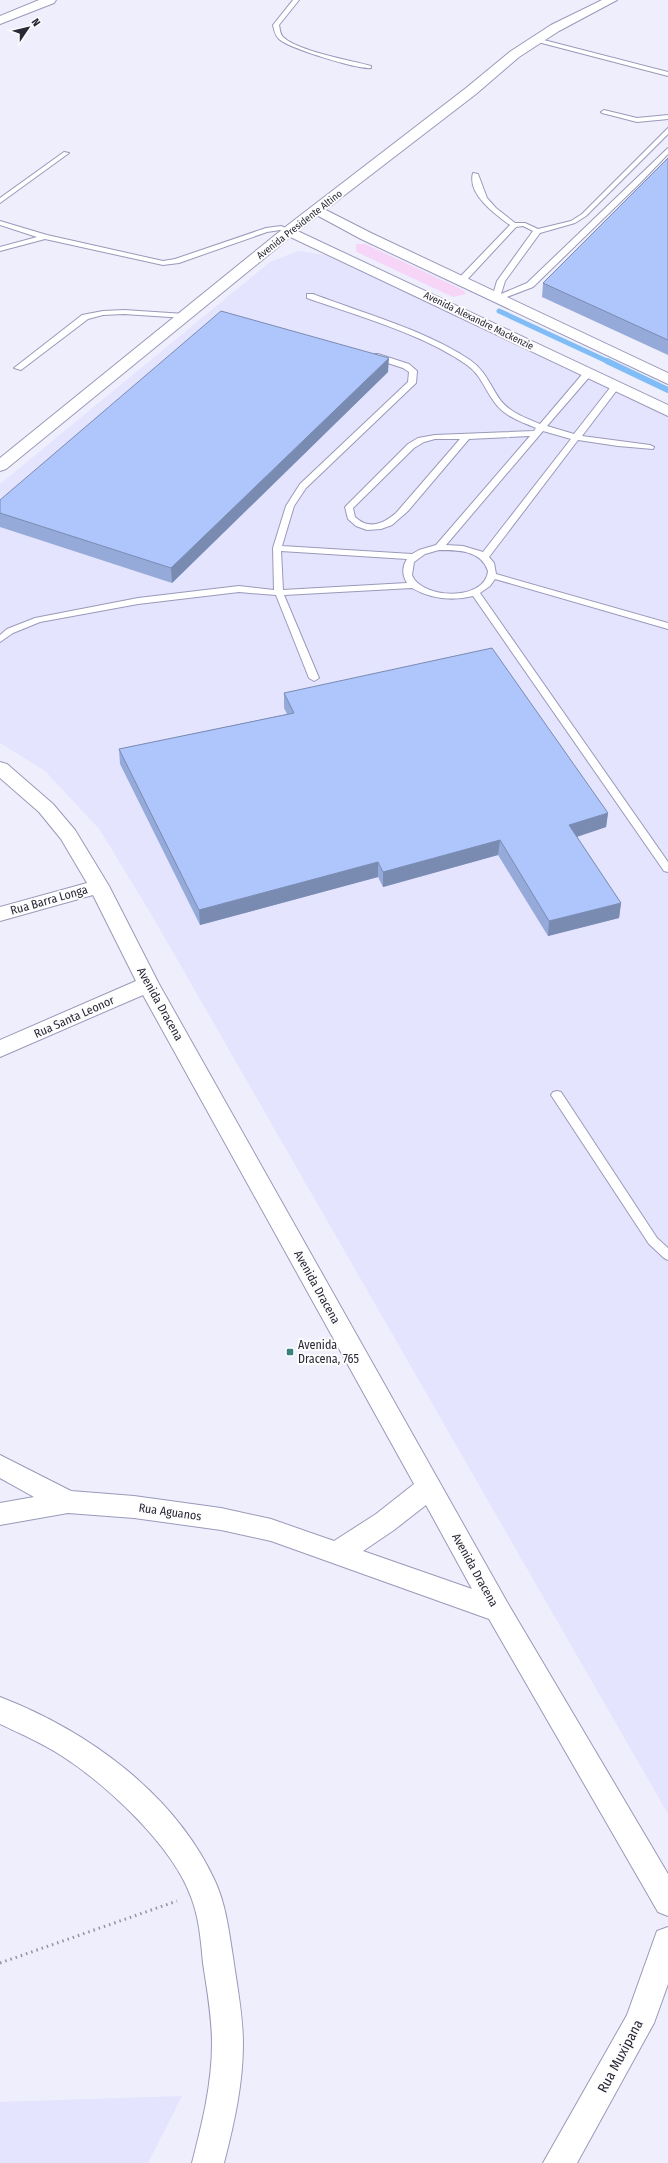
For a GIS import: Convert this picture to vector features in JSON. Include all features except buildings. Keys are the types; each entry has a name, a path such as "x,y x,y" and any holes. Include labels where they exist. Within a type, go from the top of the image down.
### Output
{"street":[{"path":"0,20 50,0"},
{"name":"Avenida Presidente Altino","path":"0,466 289,231 471,91 515,54 555,28 611,0"},
{"path":"7,6 20,12"},
{"name":"Avenida Alexandre Mackenzie","path":"316,210 351,244 467,314 668,411"},
{"name":"Avenida Alexandre Mackenzie","path":"289,231 351,244 460,281 668,379"},
{"path":"467,314 496,298"},
{"name":"Avenida Dracena","path":"0,768 46,808 68,835 99,886 148,984 498,1610 668,1902"},
{"name":"Rua Barra Longa","path":"0,914 99,886"},
{"name":"Rua Santa Leonor","path":"0,1049 148,984"},
{"path":"0,1466 68,1502"},
{"path":"337,1552 377,1530 400,1513 429,1486"},
{"name":"Rua Aguanos","path":"0,1514 68,1502 134,1506 221,1518 271,1530 498,1610"},
{"path":"0,1710 72,1746 104,1769 138,1798 181,1851 204,1891 216,1941 227,2029 226,2069 218,2124 208,2163"},
{"name":"Rua Muxipana","path":"559,2163 639,2023 668,1942"}],"lane":[{"path":"296,0 276,25 277,33 282,39 293,45 369,67"},
{"path":"536,40 668,74"},
{"path":"604,112 637,120 668,117"},
{"path":"496,298 501,281 537,231 573,222 584,215 668,130"},
{"path":"496,298 530,285 638,182 668,150"},
{"path":"0,201 66,153"},
{"path":"475,174 478,192 486,202 514,224 523,224 532,227 537,231"},
{"path":"0,223 45,237 163,263 176,261 266,230 281,228 289,231"},
{"path":"460,281 478,265 514,224"},
{"path":"0,249 45,237"},
{"path":"310,296 396,328 462,358 476,368 487,380 494,397 504,408 539,430"},
{"path":"18,368 85,317 103,313 124,312 185,316"},
{"path":"314,678 278,593 278,548 290,506 303,486 412,383 413,371 406,366 363,352"},
{"path":"439,547 588,373"},
{"path":"484,557 616,386"},
{"path":"466,438 458,450 444,462 393,520 380,527 361,526 351,520 348,513 349,507 411,446 421,440 435,437 466,438 539,430 604,443 650,447"},
{"path":"455,546 471,550 484,557 491,566 492,576 486,585 475,592 460,596 442,596 426,592 414,585 407,576 406,566 412,557 424,550 455,546"},
{"path":"278,548 412,557"},
{"path":"492,576 668,626"},
{"path":"0,639 10,631 38,620 138,601 239,589 278,593 414,585"},
{"path":"475,592 668,869"},
{"path":"557,1095 653,1241 668,1255"}],"path":[{"path":"0,1962 204,1891"}],"shaded area":[{"path":"356,244 365,244 463,290 466,294 453,297 361,254 356,251"},
{"path":"298,251 331,256 668,417 668,1814 151,914 100,830 45,771 0,743 0,484 270,262"},
{"path":"182,2096 148,2163 0,2163 0,2102"}],"waterway":[{"path":"499,311 609,362"},
{"path":"607,361 668,390"}],"place":[{"name":"Avenida Dracena, 765","path":"290,1352"}]}
